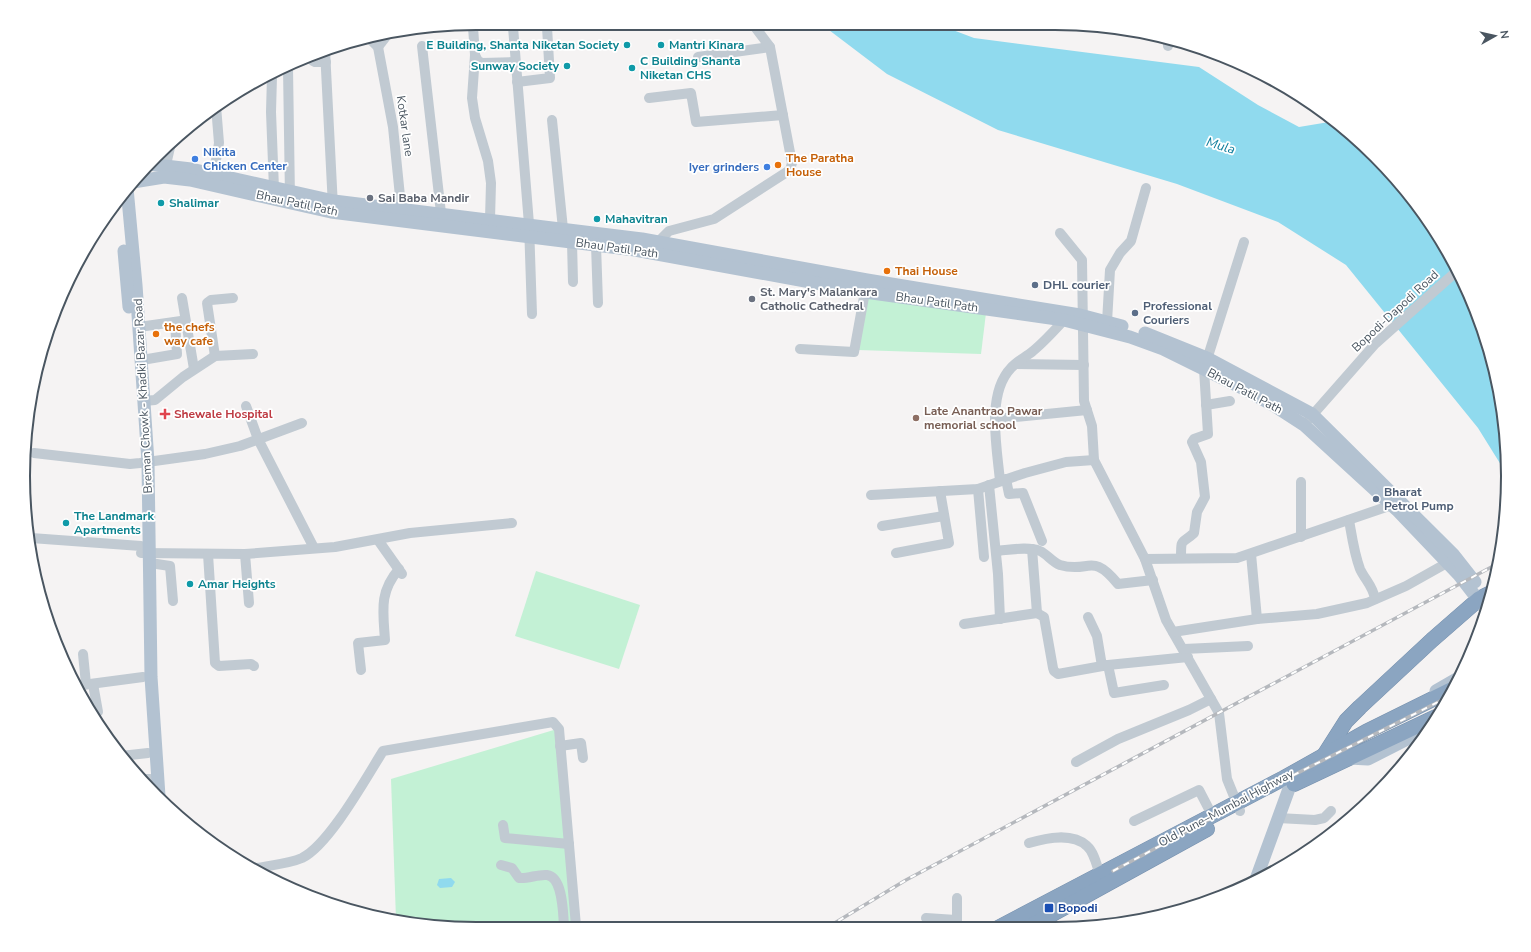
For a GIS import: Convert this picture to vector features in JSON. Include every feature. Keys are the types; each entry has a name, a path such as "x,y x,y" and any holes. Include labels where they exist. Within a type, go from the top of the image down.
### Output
{"highway":[{"path":"1323,763 1346,721 1360,706 1432,640 1482,602"},
{"name":"Old Pune–Mumbai Highway","path":"1010,922 1212,815 1238,807 1289,781 1323,763 1366,732 1444,693"},
{"path":"1360,706 1359,724 1366,732"},
{"name":"Old Pune–Mumbai Highway","path":"1323,763 1349,758 1428,721"},
{"path":"1037,922 1238,807"}],"main road":[{"name":"Bhau Patil Path","path":"158,165 166,165 210,179 333,207 529,230 563,229 866,286 1064,320 1083,320 1164,350 1205,363 1304,425 1392,505 1483,600"},
{"name":"Bhau Patil Path","path":"142,180 164,177 210,179"},
{"name":"Bhau Patil Path","path":"258,190 274,188 290,197"},
{"name":"Breman Chowk - Khadki Bazar Road","path":"128,197 142,360 144,401 145,554 143,677 149,776"},
{"name":"Breman Chowk - Khadki Bazar Road","path":"120,207 144,463"},
{"name":"Bhau Patil Path","path":"402,215 441,213 490,219 572,242 596,245 658,248"},
{"name":"Bhau Patil Path","path":"866,286 1083,320 1107,322 1138,330 1312,414 1453,554 1483,600"},
{"name":"Breman Chowk - Khadki Bazar Road","path":"145,554 152,677 149,776"},
{"path":"1416,707 1434,692 1450,683"},
{"path":"1349,758 1368,759 1420,733"},
{"path":"1258,873 1278,818 1289,781"}],"street":[{"path":"473,30 475,56 472,98 475,118 488,161 491,183 490,219"},
{"path":"513,30 529,230 532,314"},
{"path":"517,82 550,78 547,30"},
{"path":"658,248 669,231 714,219 790,170 792,163 770,47 757,30"},
{"path":"373,42 378,47 383,40"},
{"path":"422,46 441,213"},
{"name":"Kotkar lane","path":"378,47 393,127 402,215"},
{"path":"698,57 770,47"},
{"path":"475,56 482,64 515,62"},
{"path":"326,57 333,207"},
{"path":"313,61 326,62"},
{"path":"288,72 290,197"},
{"path":"272,80 271,112 274,188"},
{"path":"649,98 691,93 696,122 783,115"},
{"path":"210,179 216,160 219,143 217,113"},
{"path":"552,120 563,229"},
{"path":"166,165 169,154"},
{"path":"1107,322 1110,270 1120,253 1131,241 1146,188"},
{"path":"1060,233 1082,260 1084,400 1092,426 1094,460 1145,559 1166,620 1186,653 1220,719 1226,779 1238,807"},
{"path":"572,242 572,282"},
{"path":"1181,558 1181,544 1183,540 1194,533 1197,512 1205,496 1201,462 1192,442 1194,439 1208,434 1205,363 1244,242"},
{"path":"596,245 598,303"},
{"name":"Bopodi-Dapodi Road","path":"1304,425 1312,414 1375,344 1453,275"},
{"path":"800,349 854,352 866,286"},
{"path":"142,360 177,354 182,298"},
{"path":"215,356 208,303 211,300 233,298"},
{"path":"1042,541 1023,493 1009,494 1003,480 996,420 997,395 1001,381 1011,368 1034,350 1064,320"},
{"path":"139,327 180,321"},
{"path":"180,321 194,369"},
{"path":"144,401 155,400 194,369 215,356 253,354"},
{"path":"1016,364 1084,365"},
{"path":"1206,405 1230,401"},
{"path":"246,406 258,440 314,548"},
{"path":"996,420 1087,410"},
{"path":"34,453 130,464 144,463 206,454 240,446 302,423"},
{"path":"871,496 978,489 1003,480 1066,462 1094,460"},
{"path":"1301,482 1301,537"},
{"path":"989,485 996,551 1000,619"},
{"path":"978,489 984,557"},
{"path":"896,553 949,543 940,491"},
{"path":"1145,559 1237,558 1392,505"},
{"path":"882,526 944,516"},
{"path":"1349,520 1356,556 1361,571 1374,591 1375,599"},
{"path":"35,539 145,554 245,554 335,547 410,533 512,523"},
{"path":"361,670 358,643 385,640 384,593 391,578 401,572 378,540"},
{"path":"996,551 1032,549 1039,550 1059,564 1072,566 1095,564 1108,572 1118,584 1153,580"},
{"path":"1032,549 1037,613"},
{"path":"145,554 170,566 173,601"},
{"path":"208,554 215,663 219,666 251,664 254,666"},
{"path":"245,554 249,603"},
{"path":"1251,554 1257,619"},
{"path":"1173,632 1257,619 1317,614 1375,599 1406,586 1447,563"},
{"path":"964,624 1037,613 1044,617 1053,668 1056,673 1186,653 1248,646"},
{"path":"1088,617 1097,636 1114,693 1164,685"},
{"path":"83,654 98,712"},
{"path":"82,685 143,677"},
{"path":"1076,762 1118,739 1189,710 1211,699"},
{"path":"262,867 297,860 308,854 318,845 327,835 357,792 382,751 550,721 558,726 576,922"},
{"path":"560,746 581,743 583,758"},
{"path":"128,755 148,753"},
{"path":"1134,821 1199,790 1212,815"},
{"path":"1278,818 1315,820 1324,818 1331,811"},
{"path":"502,826 505,838 569,844"},
{"path":"1029,843 1058,837 1083,843 1088,847 1100,875"},
{"path":"501,865 512,868 519,878 546,875 552,877 558,886 562,899 564,922"},
{"path":"956,922 957,898"},
{"path":"926,918 946,922"}],"green space":[{"path":"868,296 986,313 981,354 858,350"},
{"path":"536,571 640,605 619,669 515,636"},
{"path":"557,729 580,922 447,921 396,914 391,779"}],"water":[{"name":"Mula","path":"829,30 953,30 974,38 1199,67 1258,105 1299,127 1327,122 1370,161 1409,204 1426,228 1455,279 1467,305 1486,361 1497,418 1501,464 1478,428 1346,265 1278,222 1177,184 998,130 887,74"},
{"path":"451,878 455,882 452,887 440,888 437,885 439,879"}],"railway":[{"path":"836,922 906,880 1491,567"},
{"path":"1113,871 1274,785 1440,701"}],"place":[{"name":"E Building, Shanta Niketan Society","path":"627,45"},
{"name":"Mantri Kinara","path":"661,45"},
{"name":"Sunway Society","path":"567,66"},
{"name":"C Building Shanta Niketan CHS","path":"632,68"},
{"name":"Nikita Chicken Center","path":"195,159"},
{"name":"The Paratha House","path":"778,165"},
{"name":"Iyer grinders","path":"767,167"},
{"name":"Sai Baba Mandir","path":"370,198"},
{"name":"Shalimar","path":"161,203"},
{"name":"Mahavitran","path":"597,219"},
{"name":"Thai House","path":"887,271"},
{"name":"DHL courier","path":"1035,285"},
{"name":"St. Mary's Malankara Catholic Cathedral","path":"752,299"},
{"name":"Professional Couriers","path":"1135,313"},
{"name":"the chefs way cafe","path":"156,334"},
{"name":"Shewale Hospital","path":"165,414"},
{"name":"Late Anantrao Pawar memorial school","path":"916,418"},
{"name":"Bharat Petrol Pump","path":"1376,499"},
{"name":"The Landmark Apartments","path":"66,523"},
{"name":"Amar Heights","path":"190,584"},
{"name":"Bopodi","path":"1049,908"}]}
